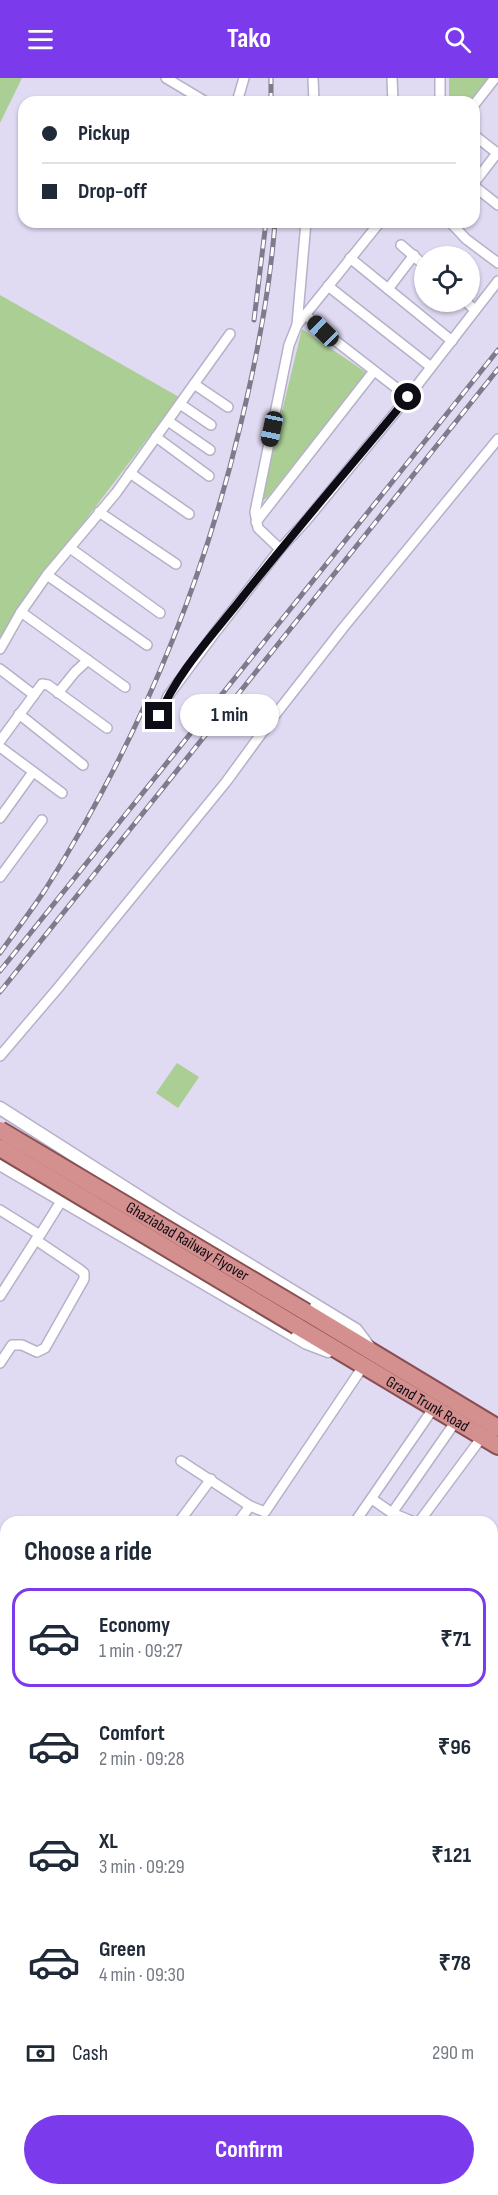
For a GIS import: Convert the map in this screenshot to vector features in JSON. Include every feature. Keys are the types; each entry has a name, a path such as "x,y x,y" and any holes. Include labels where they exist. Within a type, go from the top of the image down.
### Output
{"highway":[{"name":"Ghaziabad Railway Flyover","path":"0,1130 364,1360"},
{"name":"Ghaziabad Railway Flyover","path":"0,1148 302,1319"},
{"name":"Grand Trunk Road","path":"364,1360 439,1401 498,1428"},
{"name":"Grand Trunk Road","path":"439,1401 456,1421 498,1446"}],"street":[{"path":"166,78 196,96"},
{"path":"239,96 244,78"},
{"path":"313,78 314,96"},
{"path":"392,78 393,96"},
{"path":"440,78 440,96"},
{"path":"480,97 495,78"},
{"path":"480,140 497,156 480,177"},
{"path":"480,189 498,205"},
{"path":"280,549 258,528 255,512 289,345 297,325 305,228"},
{"path":"297,325 375,228"},
{"path":"456,228 466,239 498,263"},
{"path":"388,289 414,255 401,245"},
{"path":"351,258 452,340"},
{"path":"480,305 498,281"},
{"path":"328,286 431,367"},
{"path":"159,716 173,688 280,549 408,397 474,312"},
{"path":"306,314 323,331 408,397"},
{"path":"0,649 21,612 47,575 130,473 230,334"},
{"path":"256,522 375,371"},
{"path":"194,384 228,407"},
{"path":"180,404 211,425"},
{"path":"168,421 210,450"},
{"path":"156,437 209,476"},
{"path":"0,1056 226,782 343,628 498,438"},
{"path":"130,473 189,514"},
{"path":"99,512 176,564"},
{"path":"70,548 160,613"},
{"path":"47,575 147,645"},
{"path":"21,612 125,687"},
{"path":"58,693 88,660"},
{"path":"0,669 34,695"},
{"path":"0,741 42,684 107,728"},
{"path":"19,714 83,765"},
{"path":"0,747 62,793"},
{"path":"0,818 33,772"},
{"path":"0,877 42,819"},
{"path":"0,1108 174,1219 356,1330 364,1360 268,1511 261,1512 249,1506 181,1461"},
{"path":"1,1291 85,1162"},
{"path":"0,1164 307,1343 364,1360"},
{"path":"0,1210 84,1273 84,1279 45,1348 37,1352 12,1345 0,1363"},
{"path":"359,1516 439,1401"},
{"path":"392,1513 456,1421"},
{"path":"423,1516 482,1437"},
{"path":"183,1516 211,1479"},
{"path":"372,1499 399,1516"},
{"path":"242,1516 249,1506"}],"green space":[{"path":"0,78 22,78 0,123"},
{"path":"449,78 490,78 476,96 449,96"},
{"path":"0,295 179,397 68,543 0,638"},
{"path":"302,329 367,373 267,498 260,502"},
{"path":"177,1063 199,1077 178,1108 156,1093"}],"railway":[{"path":"271,78 271,96"},
{"path":"254,320 265,228"},
{"path":"0,953 45,890 109,779 137,722 186,605 225,485 247,398 266,298 275,228"},
{"path":"0,971 498,350"},
{"path":"0,992 498,369"}],"route":[{"path":"159,716 168,696 189,665 280,549 408,397"}]}
